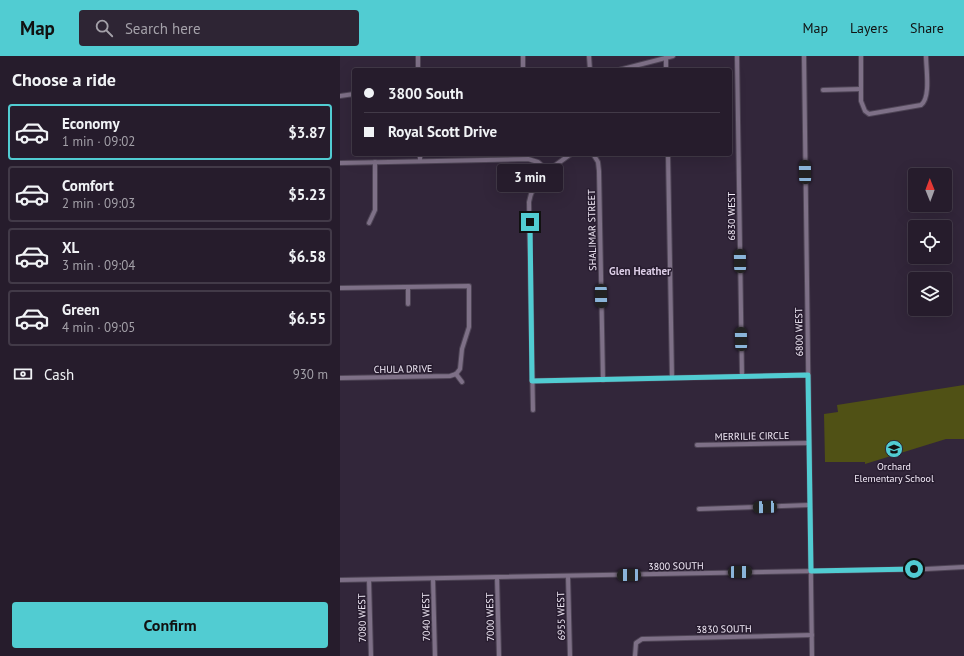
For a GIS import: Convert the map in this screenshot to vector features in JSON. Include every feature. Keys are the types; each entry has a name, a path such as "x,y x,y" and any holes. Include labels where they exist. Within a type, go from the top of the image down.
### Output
{"street":[{"path":"418,56 418,68"},
{"path":"522,56 523,68"},
{"path":"590,56 590,68"},
{"path":"626,68 673,56"},
{"name":"6830 WEST","path":"737,56 742,376"},
{"name":"6800 WEST","path":"804,56 812,656"},
{"path":"861,56 861,101 865,111 869,114 921,105 924,102 927,96 926,56"},
{"path":"666,57 666,68"},
{"path":"823,90 861,89"},
{"path":"340,96 352,94"},
{"path":"420,156 420,161"},
{"path":"533,410 530,202 534,187 548,171 568,156"},
{"name":"SHALIMAR STREET","path":"594,156 598,162 599,170 603,380"},
{"path":"668,156 672,378"},
{"path":"340,163 528,160 538,162 548,171"},
{"path":"369,224 375,210 375,162"},
{"path":"408,286 408,304"},
{"path":"340,288 469,286 469,327 462,349 460,369 456,374 462,382"},
{"name":"CHULA DRIVE","path":"340,378 450,376 456,374"},
{"path":"532,381 808,375"},
{"name":"MERRILIE CIRCLE","path":"697,445 808,443"},
{"path":"699,509 809,504"},
{"name":"3800 SOUTH","path":"340,580 964,567"},
{"name":"6955 WEST","path":"568,576 570,656"},
{"name":"7000 WEST","path":"497,577 499,656"},
{"name":"7040 WEST","path":"433,579 435,656"},
{"name":"7080 WEST","path":"369,580 371,656"},
{"name":"3830 SOUTH","path":"635,656 638,641 645,639 812,635"}],"shaded area":[{"path":"964,385 964,439 946,439 865,464 865,462 825,462 824,414 838,412 837,405"}],"place":[{"name":"Orchard Elementary School","path":"894,449"}],"district":[{"name":"Glen Heather","path":"640,271"}],"route":[{"path":"530,222 532,381 808,375 811,571 914,569"}]}
